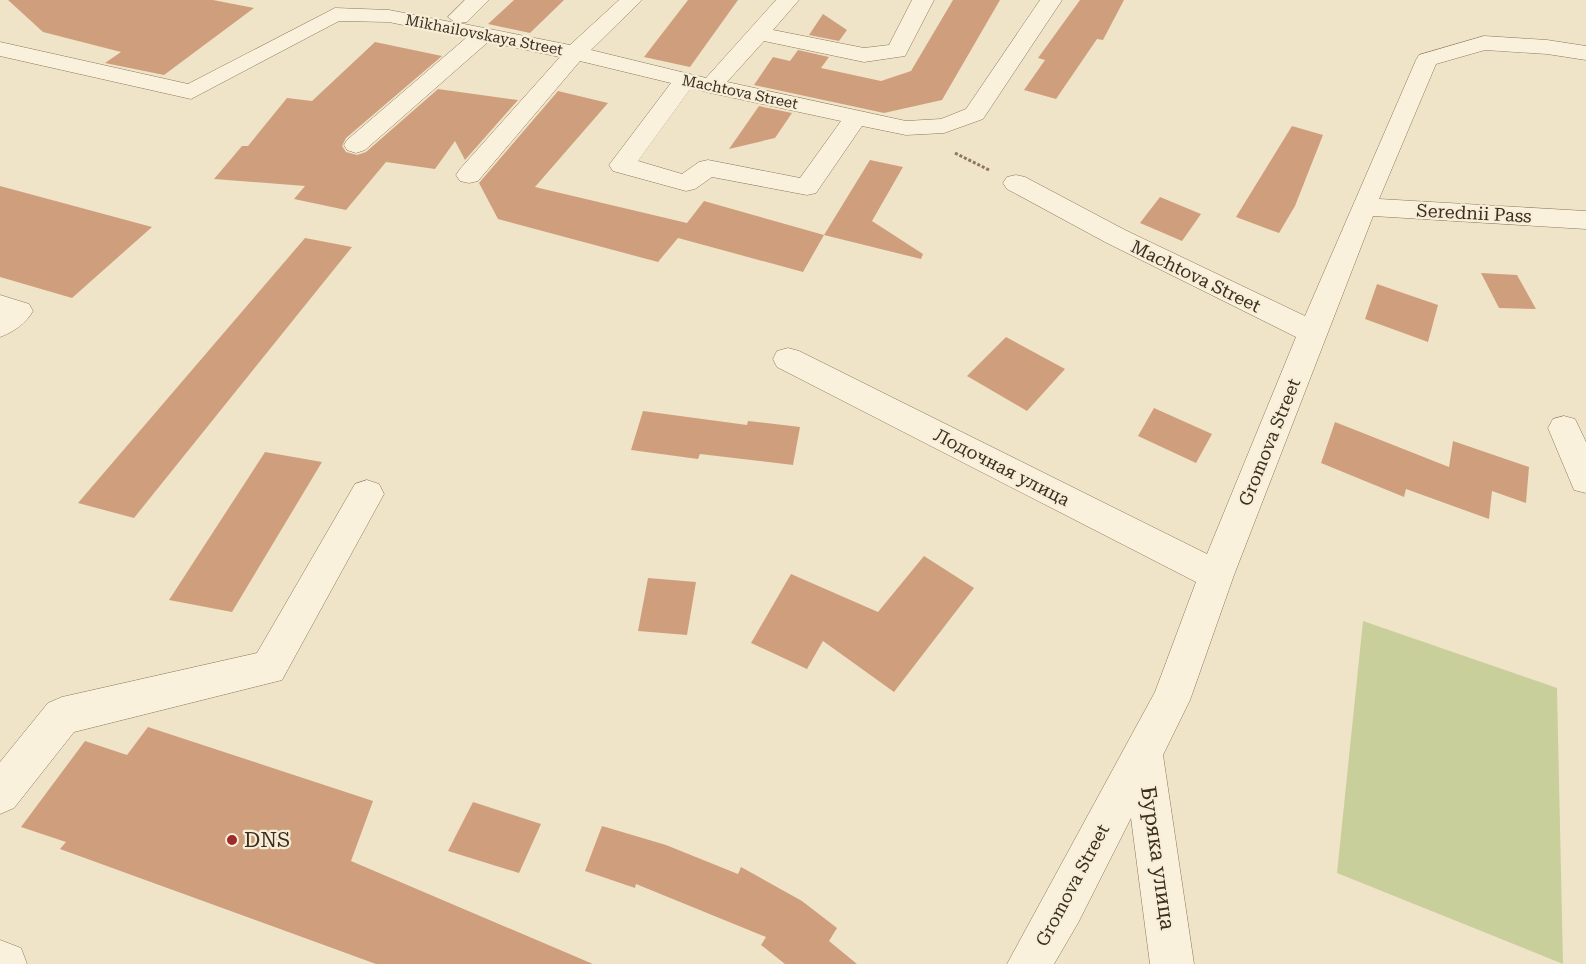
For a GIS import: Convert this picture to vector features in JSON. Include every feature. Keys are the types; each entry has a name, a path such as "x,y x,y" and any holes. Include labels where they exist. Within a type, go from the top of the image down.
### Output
{"street":[{"path":"459,17 478,0"},
{"name":"Mikhailovskaya Street","path":"0,50 191,92 335,14 389,16 575,52 631,0"},
{"path":"711,86 788,0"},
{"path":"758,33 864,55 897,51 923,0"},
{"name":"Machtova Street","path":"575,52 711,86 906,128 944,126 975,114 1051,0"},
{"path":"356,145 483,35"},
{"name":"Gromova Street","path":"1029,964 1063,908 1171,700 1216,574 1363,207 1427,60 1484,43 1547,47 1586,53"},
{"path":"469,175 575,52"},
{"path":"685,80 622,165 686,183 708,168 807,187 856,117"},
{"name":"Machtova Street","path":"1016,183 1115,236 1313,333"},
{"name":"Serednii Pass","path":"1363,207 1586,220"},
{"path":"0,306 19,311 0,326"},
{"name":"Лодочная улица","path":"788,359 1216,574"},
{"path":"1564,428 1586,480"},
{"path":"0,794 62,716 269,668 367,494"},
{"name":"Буряка улица","path":"1143,753 1172,964"},
{"path":"0,962 5,964"}],"path":[{"path":"906,128 1016,183"}],"green space":[{"path":"1363,621 1557,688 1563,964 1337,873"}],"building":[{"path":"8,0 213,0 254,8 164,75 105,63 121,52 43,32"},
{"path":"514,0 564,0 530,33 488,24"},
{"path":"688,0 738,0 690,67 644,57"},
{"path":"953,0 1000,0 942,100 884,113 754,85 773,57 790,61 798,50 829,57 821,68 881,81 911,71"},
{"path":"1080,0 1124,0 1103,40 1097,39 1056,99 1024,90 1045,60 1038,58"},
{"path":"823,14 847,30 839,41 809,35"},
{"path":"375,42 442,56 346,138 342,146 346,152 357,155 366,152 438,89 518,100 465,160 455,141 435,169 386,162 346,210 294,199 305,186 214,179 242,146 248,146 287,98 312,101"},
{"path":"558,91 608,103 535,187 687,223 704,201 824,235 803,272 678,238 658,262 498,219 479,183"},
{"path":"759,106 792,113 775,138 729,149"},
{"path":"1292,126 1323,135 1295,206 1279,233 1236,217"},
{"path":"870,160 903,167 872,221 923,254 921,259 824,235"},
{"path":"0,186 152,227 72,298 0,277"},
{"path":"1160,197 1201,214 1182,241 1140,223"},
{"path":"305,238 352,247 134,518 78,503"},
{"path":"1481,273 1517,275 1536,309 1499,308"},
{"path":"1377,284 1438,305 1428,342 1365,319"},
{"path":"1006,337 1065,369 1027,411 967,376"},
{"path":"1154,408 1212,434 1196,463 1138,436"},
{"path":"643,411 747,425 748,421 800,427 793,465 700,454 698,459 631,450"},
{"path":"1335,422 1449,467 1453,441 1529,467 1526,503 1492,491 1489,519 1406,489 1404,497 1321,463"},
{"path":"265,452 322,462 232,612 169,600"},
{"path":"924,556 974,588 894,692 823,641 807,669 751,643 791,574 878,612"},
{"path":"648,578 696,582 687,635 638,631"},
{"path":"148,727 373,801 351,861 593,964 376,964 60,849 66,842 21,827 85,741 127,755"},
{"path":"473,802 541,824 519,873 448,851"},
{"path":"602,826 666,845 738,874 741,867 802,901 837,928 829,941 857,964 785,964 761,945 766,937 636,884 635,888 585,871"}],"place":[{"name":"DNS","path":"232,840"}]}
